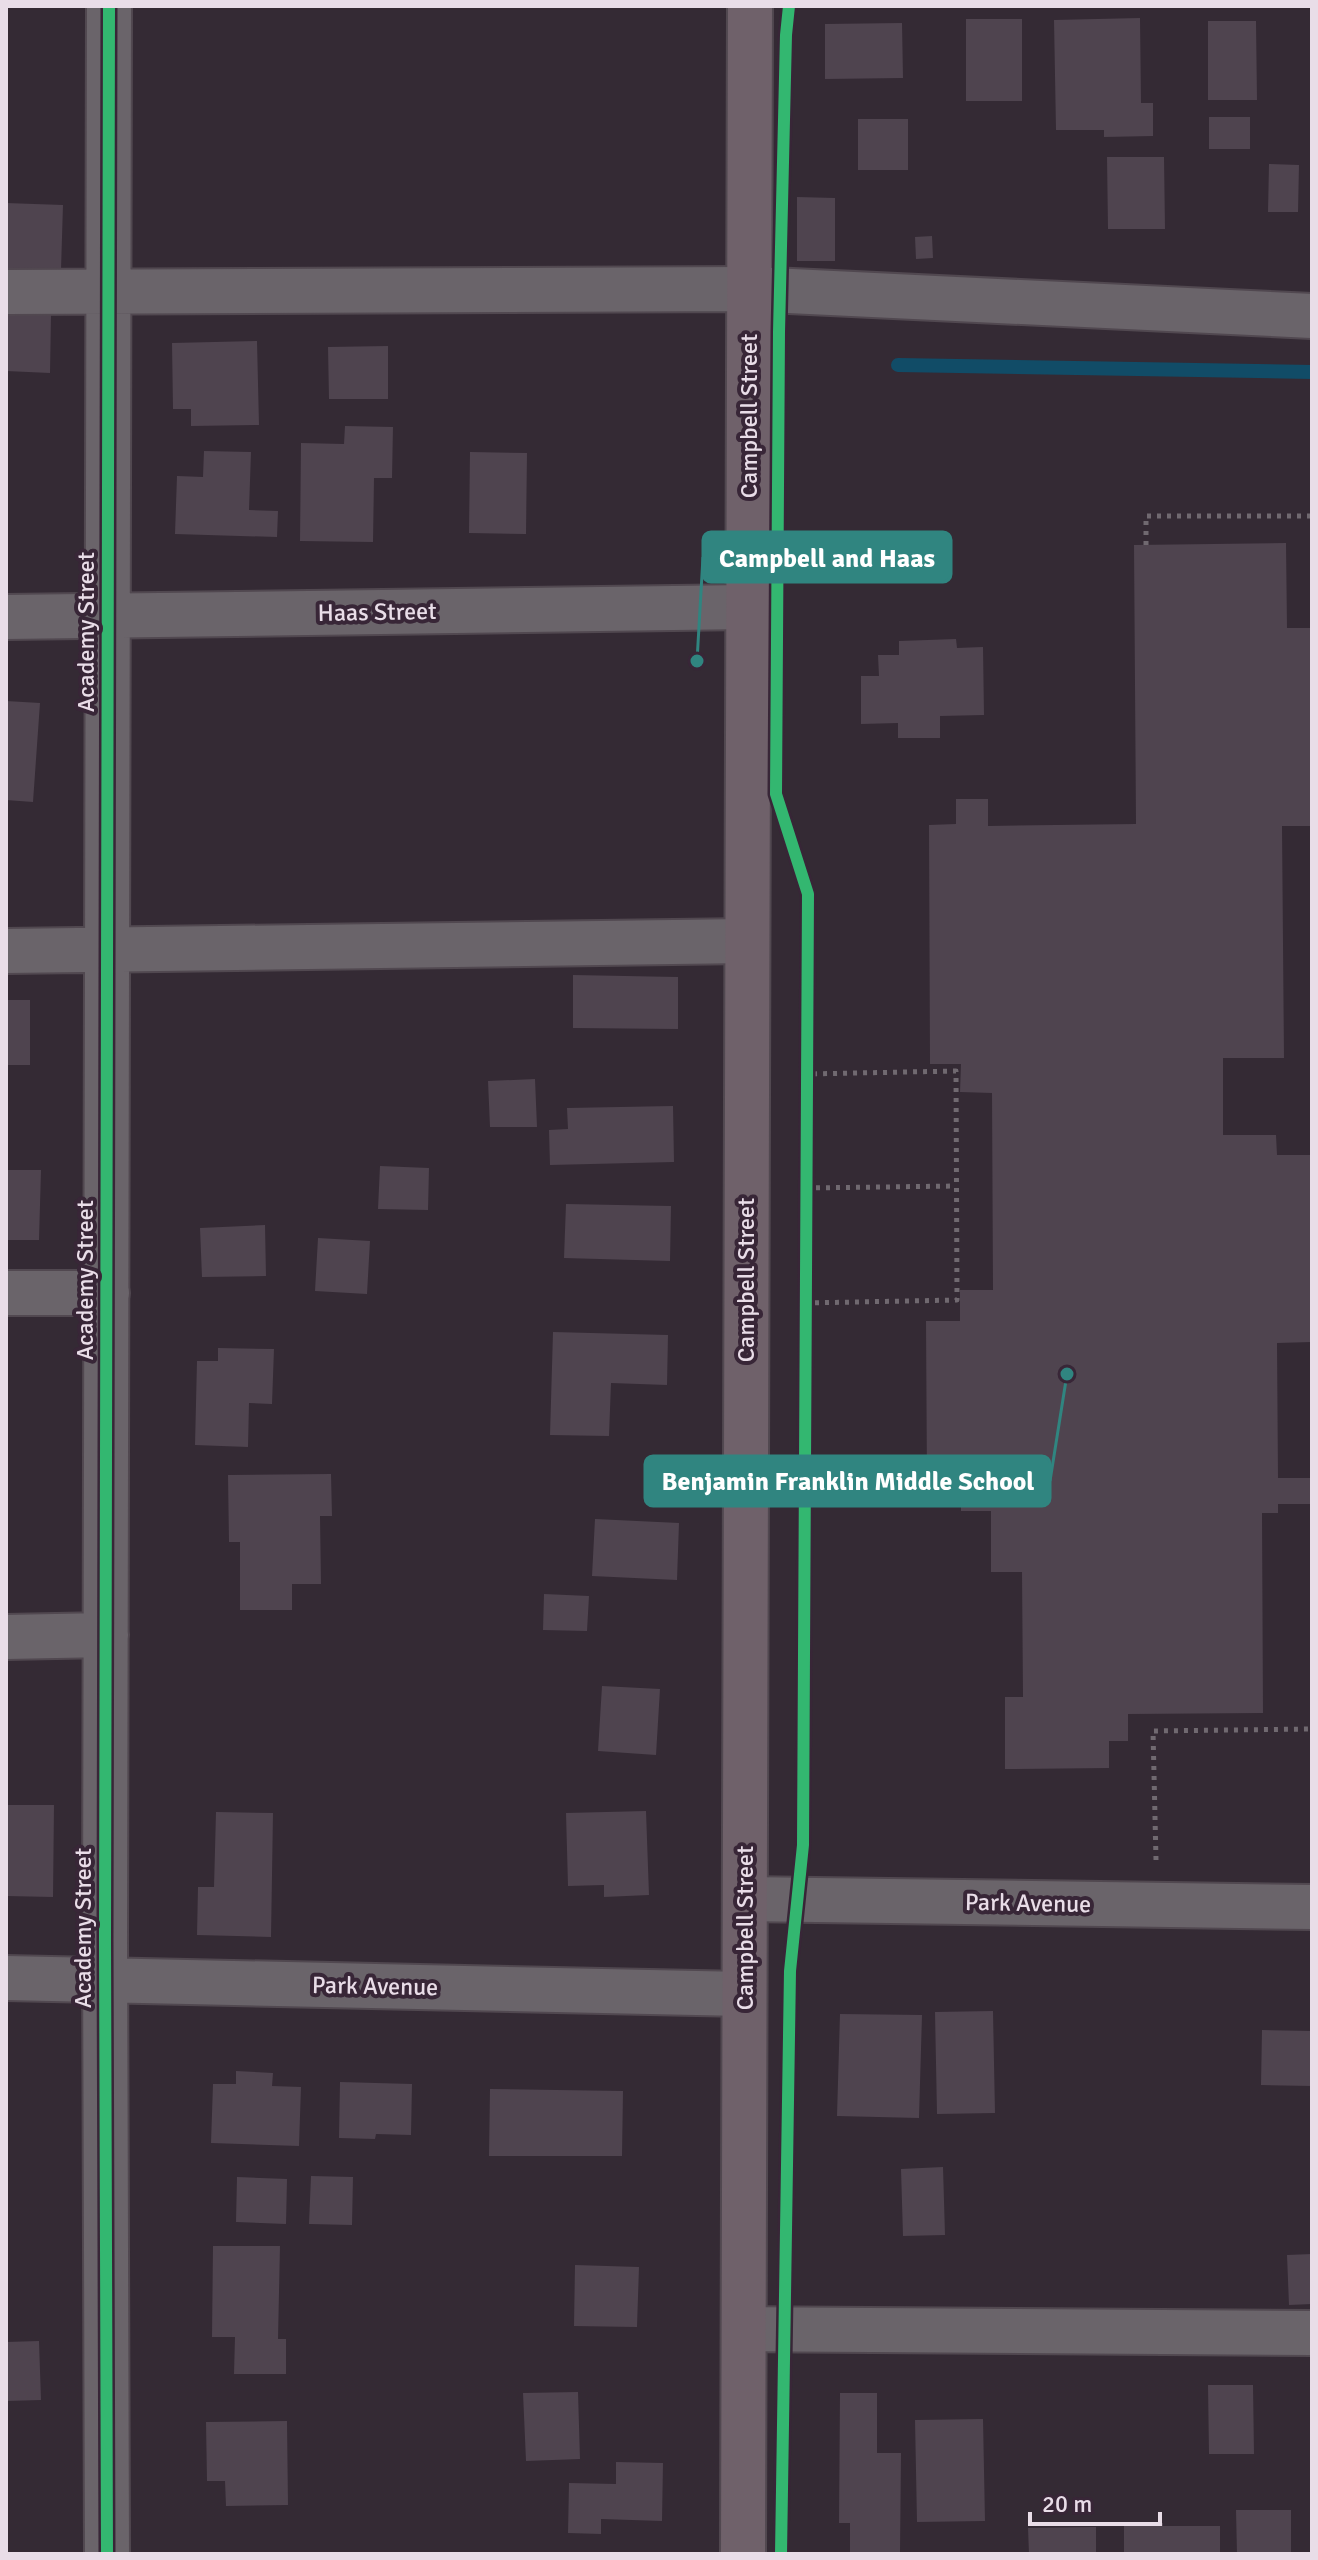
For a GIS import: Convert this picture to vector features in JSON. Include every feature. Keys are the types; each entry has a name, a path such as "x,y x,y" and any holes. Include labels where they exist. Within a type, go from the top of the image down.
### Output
{"main road":[{"name":"Campbell Street","path":"743,2554 750,6"}],"street":[{"name":"Academy Street","path":"107,2554 105,1980 109,6"},
{"path":"6,292 749,289 1312,316"},
{"name":"Haas Street","path":"6,617 748,607"},
{"path":"6,951 747,941"},
{"path":"6,1293 107,1293"},
{"path":"6,1637 106,1635"},
{"name":"Park Avenue","path":"745,1899 1312,1907"},
{"name":"Park Avenue","path":"6,1978 744,1994"},
{"path":"744,2329 1312,2333"}],"path":[{"path":"1146,545 1146,516 1312,516"},
{"path":"807,1059 807,1089"},
{"path":"805,1303 957,1300 956,1071 807,1074"},
{"path":"806,1203 806,1182 956,1186"},
{"path":"805,1289 805,1319"},
{"path":"804,1507 804,1485 961,1495"},
{"path":"1157,1905 1153,1731 1312,1729"}],"building":[{"path":"1140,18 1141,103 1153,103 1153,136 1104,137 1104,130 1056,130 1054,20"},
{"path":"966,19 1022,19 1022,101 966,101"},
{"path":"1208,21 1256,21 1257,100 1208,100"},
{"path":"902,23 903,78 825,79 825,24"},
{"path":"1209,117 1250,117 1250,149 1209,149"},
{"path":"858,119 908,119 908,170 858,170"},
{"path":"1107,157 1164,157 1165,229 1108,229"},
{"path":"1269,164 1299,165 1298,212 1268,212"},
{"path":"797,197 835,198 835,261 797,261"},
{"path":"6,203 63,205 61,270 6,268"},
{"path":"932,236 933,258 916,259 915,237"},
{"path":"6,313 51,314 50,373 6,371"},
{"path":"257,341 259,425 191,426 191,409 173,409 172,343"},
{"path":"388,346 388,399 329,399 328,347"},
{"path":"345,426 393,427 392,478 374,478 373,542 300,541 301,443 344,444"},
{"path":"204,451 251,452 249,510 278,511 277,537 175,534 177,476 203,477"},
{"path":"470,452 527,453 526,534 469,533"},
{"path":"1286,543 1287,628 1312,628 1312,826 1282,826 1284,1058 1223,1058 1223,1135 1276,1135 1277,1155 1312,1155 1312,1342 1277,1343 1278,1478 1312,1478 1312,1504 1278,1504 1278,1513 1262,1513 1263,1713 1128,1714 1128,1741 1109,1741 1109,1768 1005,1769 1005,1697 1023,1697 1022,1572 991,1572 991,1511 961,1511 961,1484 927,1484 926,1321 960,1321 960,1290 993,1290 992,1093 960,1092 961,1064 930,1064 929,825 956,824 956,799 988,799 988,826 1136,824 1134,545"},
{"path":"956,639 957,648 983,647 984,715 940,716 940,738 898,738 898,723 861,724 861,676 879,676 878,655 899,655 899,641"},
{"path":"6,701 40,703 33,802 6,800"},
{"path":"573,975 678,977 678,1029 573,1028"},
{"path":"6,1000 30,1000 30,1065 6,1065"},
{"path":"535,1079 537,1127 490,1127 488,1081"},
{"path":"673,1106 674,1162 550,1165 549,1130 568,1129 567,1108"},
{"path":"380,1166 429,1168 428,1210 378,1209"},
{"path":"6,1170 41,1170 39,1240 6,1240"},
{"path":"566,1204 671,1206 670,1261 564,1258"},
{"path":"265,1225 266,1276 202,1277 200,1228"},
{"path":"318,1238 370,1241 367,1294 315,1291"},
{"path":"553,1332 668,1335 667,1385 611,1383 609,1436 550,1435"},
{"path":"218,1348 274,1349 272,1404 249,1403 248,1447 195,1445 197,1361 218,1361"},
{"path":"331,1474 332,1516 320,1516 321,1584 292,1584 292,1610 240,1610 240,1542 229,1542 228,1475"},
{"path":"595,1519 679,1523 677,1580 592,1576"},
{"path":"544,1594 589,1596 587,1631 543,1630"},
{"path":"602,1686 660,1689 656,1755 598,1751"},
{"path":"6,1805 54,1805 53,1897 6,1896"},
{"path":"646,1811 649,1895 604,1897 604,1885 568,1886 566,1813"},
{"path":"216,1812 273,1813 271,1937 197,1935 198,1887 214,1887"},
{"path":"993,2011 995,2113 937,2114 935,2012"},
{"path":"840,2014 922,2015 919,2118 837,2116"},
{"path":"1262,2030 1312,2031 1312,2086 1261,2085"},
{"path":"236,2071 273,2073 272,2086 301,2087 299,2146 211,2143 213,2084 236,2084"},
{"path":"340,2082 412,2084 411,2135 376,2134 375,2139 339,2138"},
{"path":"490,2089 623,2091 622,2156 489,2156"},
{"path":"943,2167 945,2235 903,2236 901,2169"},
{"path":"311,2176 353,2177 352,2225 309,2224"},
{"path":"237,2177 287,2179 286,2224 236,2222"},
{"path":"213,2246 280,2246 278,2339 286,2339 286,2374 234,2374 235,2337 212,2337"},
{"path":"1312,2254 1312,2304 1289,2305 1287,2255"},
{"path":"575,2265 639,2267 637,2327 574,2326"},
{"path":"39,2341 41,2400 6,2401 6,2342"},
{"path":"1208,2385 1253,2385 1254,2454 1209,2454"},
{"path":"578,2392 580,2459 526,2461 523,2393"},
{"path":"840,2393 877,2393 877,2453 901,2453 900,2554 850,2554 850,2523 839,2523"},
{"path":"983,2419 985,2521 917,2522 915,2420"},
{"path":"287,2421 288,2505 226,2506 225,2481 207,2481 206,2422"},
{"path":"616,2462 663,2463 662,2521 601,2519 601,2534 568,2533 569,2483 616,2484"},
{"path":"1236,2510 1291,2510 1291,2554 1237,2554"},
{"path":"1124,2523 1220,2526 1220,2554 1124,2554"},
{"path":"1096,2527 1096,2554 1029,2554 1028,2528"}],"waterway":[{"path":"898,365 1312,372"}],"cycle path":[{"path":"107,2554 105,1940 109,6"},
{"path":"781,2554 790,1971 803,1845 808,894 776,794 779,332 789,6"}],"place":[{"name":"Campbell and Haas","path":"697,661"},
{"name":"Benjamin Franklin Middle School","path":"1067,1374"}]}
